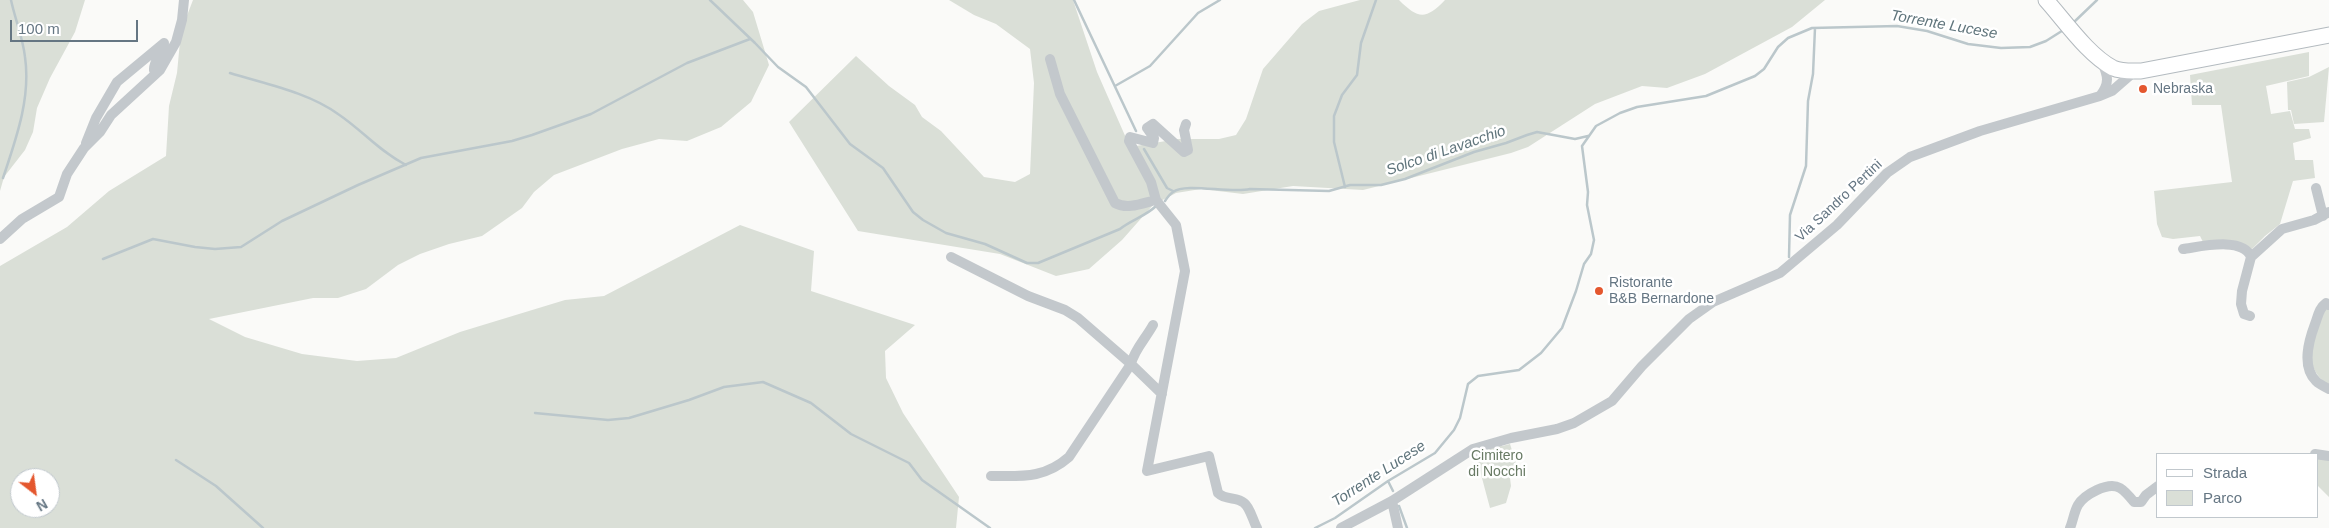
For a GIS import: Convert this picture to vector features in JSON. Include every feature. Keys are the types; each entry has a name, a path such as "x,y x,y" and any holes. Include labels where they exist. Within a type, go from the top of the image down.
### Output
{"main road":[{"path":"2050,4 2102,61 2115,68 2135,71 2329,35"}],"street":[{"path":"84,148 100,132 111,115 157,71 176,42 182,20 184,0"},
{"path":"0,239 22,219 59,197 67,174 84,148 96,118 117,82 164,44 164,48 154,66 154,70 157,71"},
{"path":"1050,58 1060,94 1115,203 1121,206 1131,206 1156,200"},
{"path":"2100,96 2107,87 2109,78 2102,61"},
{"name":"Via Sandro Pertini","path":"1341,528 1392,502 1473,449 1574,423 1612,401 1642,366 1689,319 1713,302 1780,273 1837,225 1887,173 1910,157 1980,131 2100,96 2112,91 2135,71"},
{"path":"1186,124 1184,130 1188,150 1184,152 1153,124 1147,128 1154,138 1153,143 1130,137 1129,141 1151,182 1156,200 1176,225 1184,271 1147,470 1210,456 1218,493 1222,497 1239,500 1246,504 1257,528"},
{"path":"2250,316 2244,314 2241,304 2242,291 2251,257 2282,229 2314,220 2326,214 2316,188"},
{"path":"2183,249 2230,244 2247,251 2251,257"},
{"path":"951,257 1028,296 1066,310 1078,318 1131,364 1162,394"},
{"path":"2329,305 2326,303 2321,307 2318,314 2309,342 2308,364 2315,380 2329,389"},
{"path":"991,476 1027,476 1057,467 1068,457 1131,364 1133,355 1143,343 1153,325"},
{"path":"2070,528 2078,504 2083,499 2102,489 2112,486 2120,488 2134,502 2141,502 2146,495 2156,488"},
{"path":"1392,502 1398,528"}],"green space":[{"path":"0,0 85,0 75,32 50,78 37,108 33,132 25,150 4,177 0,191"},
{"path":"193,0 743,0 753,12 769,65 751,102 721,127 687,141 659,139 622,149 554,175 534,192 522,208 482,236 449,244 420,254 398,265 366,289 338,298 313,298 209,319 245,337 302,354 357,361 396,358 460,332 565,300 604,296 740,225 814,251 811,291 915,325 885,351 886,378 903,413 959,497 956,528 0,528 0,266 67,227 109,191 166,156 169,106 177,73 181,31"},
{"path":"949,0 1073,0 1097,72 1130,147 1178,139 1219,139 1236,135 1246,119 1263,69 1302,24 1319,11 1360,0 1399,0 1412,11 1422,15 1432,11 1445,0 1825,0 1792,27 1705,74 1667,88 1642,86 1595,104 1528,147 1511,153 1363,190 1293,186 1243,194 1201,189 1176,193 1153,205 1122,240 1089,269 1056,276 1000,254 858,231 789,122 856,56 889,86 915,105 922,117 941,131 984,177 1015,182 1030,174 1034,83 1030,49 996,24 974,15"},
{"path":"2309,52 2309,76 2266,86 2271,114 2290,111 2295,129 2309,129 2311,138 2293,143 2295,160 2313,160 2315,178 2293,181 2280,224 2252,249 2231,240 2203,242 2200,236 2173,239 2162,237 2157,224 2154,191 2232,182 2221,105 2192,105 2190,75"},
{"path":"2329,67 2324,122 2294,124 2291,110 2288,110 2287,82 2309,77"},
{"path":"2327,308 2329,310 2329,385 2314,369 2312,360 2313,341 2316,330 2324,310"},
{"name":"Cimitero di Nocchi","path":"1501,443 1502,446 1510,444 1520,476 1510,478 1511,486 1506,503 1490,508 1475,452"},
{"path":"2319,459 2329,459 2329,497 2319,487"}],"waterway":[{"path":"3,178 21,118 26,88 24,50 11,0"},
{"name":"Solco di Lavacchio","path":"710,0 778,67 806,87 850,144 883,168 913,212 946,233 985,244 1027,263 1038,263 1120,229 1148,213 1156,206"},
{"path":"1074,0 1136,131"},
{"path":"1115,86 1150,66 1198,13 1220,0"},
{"path":"1345,187 1334,142 1334,116 1342,95 1357,75 1361,43 1376,0"},
{"name":"Torrente Lucese","path":"2073,23 2097,0"},
{"name":"Torrente Lucese","path":"1315,528 1335,518 1388,481 1435,453 1454,430 1460,418 1468,384 1478,376 1519,370 1541,353 1562,328 1584,264 1591,254 1594,240 1587,205 1588,192 1582,146 1596,126 1620,113 1637,107 1706,96 1755,76 1764,69 1778,47 1788,38 1812,28 1897,26 1927,31 1968,44 2001,48 2030,47 2046,41 2065,29"},
{"path":"1789,257 1790,215 1806,166 1808,101 1813,74 1815,28"},
{"path":"103,259 153,239 215,249 241,247 282,221 421,158 512,141 591,114 687,63 750,39"},
{"path":"230,73 286,89 326,106 347,120 388,154 406,165"},
{"name":"Solco di Lavacchio","path":"1165,201 1173,192 1188,188 1329,191 1350,185 1381,185 1405,179 1474,152 1537,132 1575,139 1588,136"},
{"path":"1144,149 1167,188 1173,191"},
{"path":"535,413 608,420 629,418 689,400 724,387 763,382 811,403 851,434 909,463 922,480 990,528"},
{"path":"176,460 216,486 263,528"},
{"path":"1388,481 1393,491"},
{"path":"1399,506 1407,528"}],"place":[{"name":"Nebraska","path":"2143,89"},
{"name":"Ristorante B&B Bernardone","path":"1599,291"}]}
